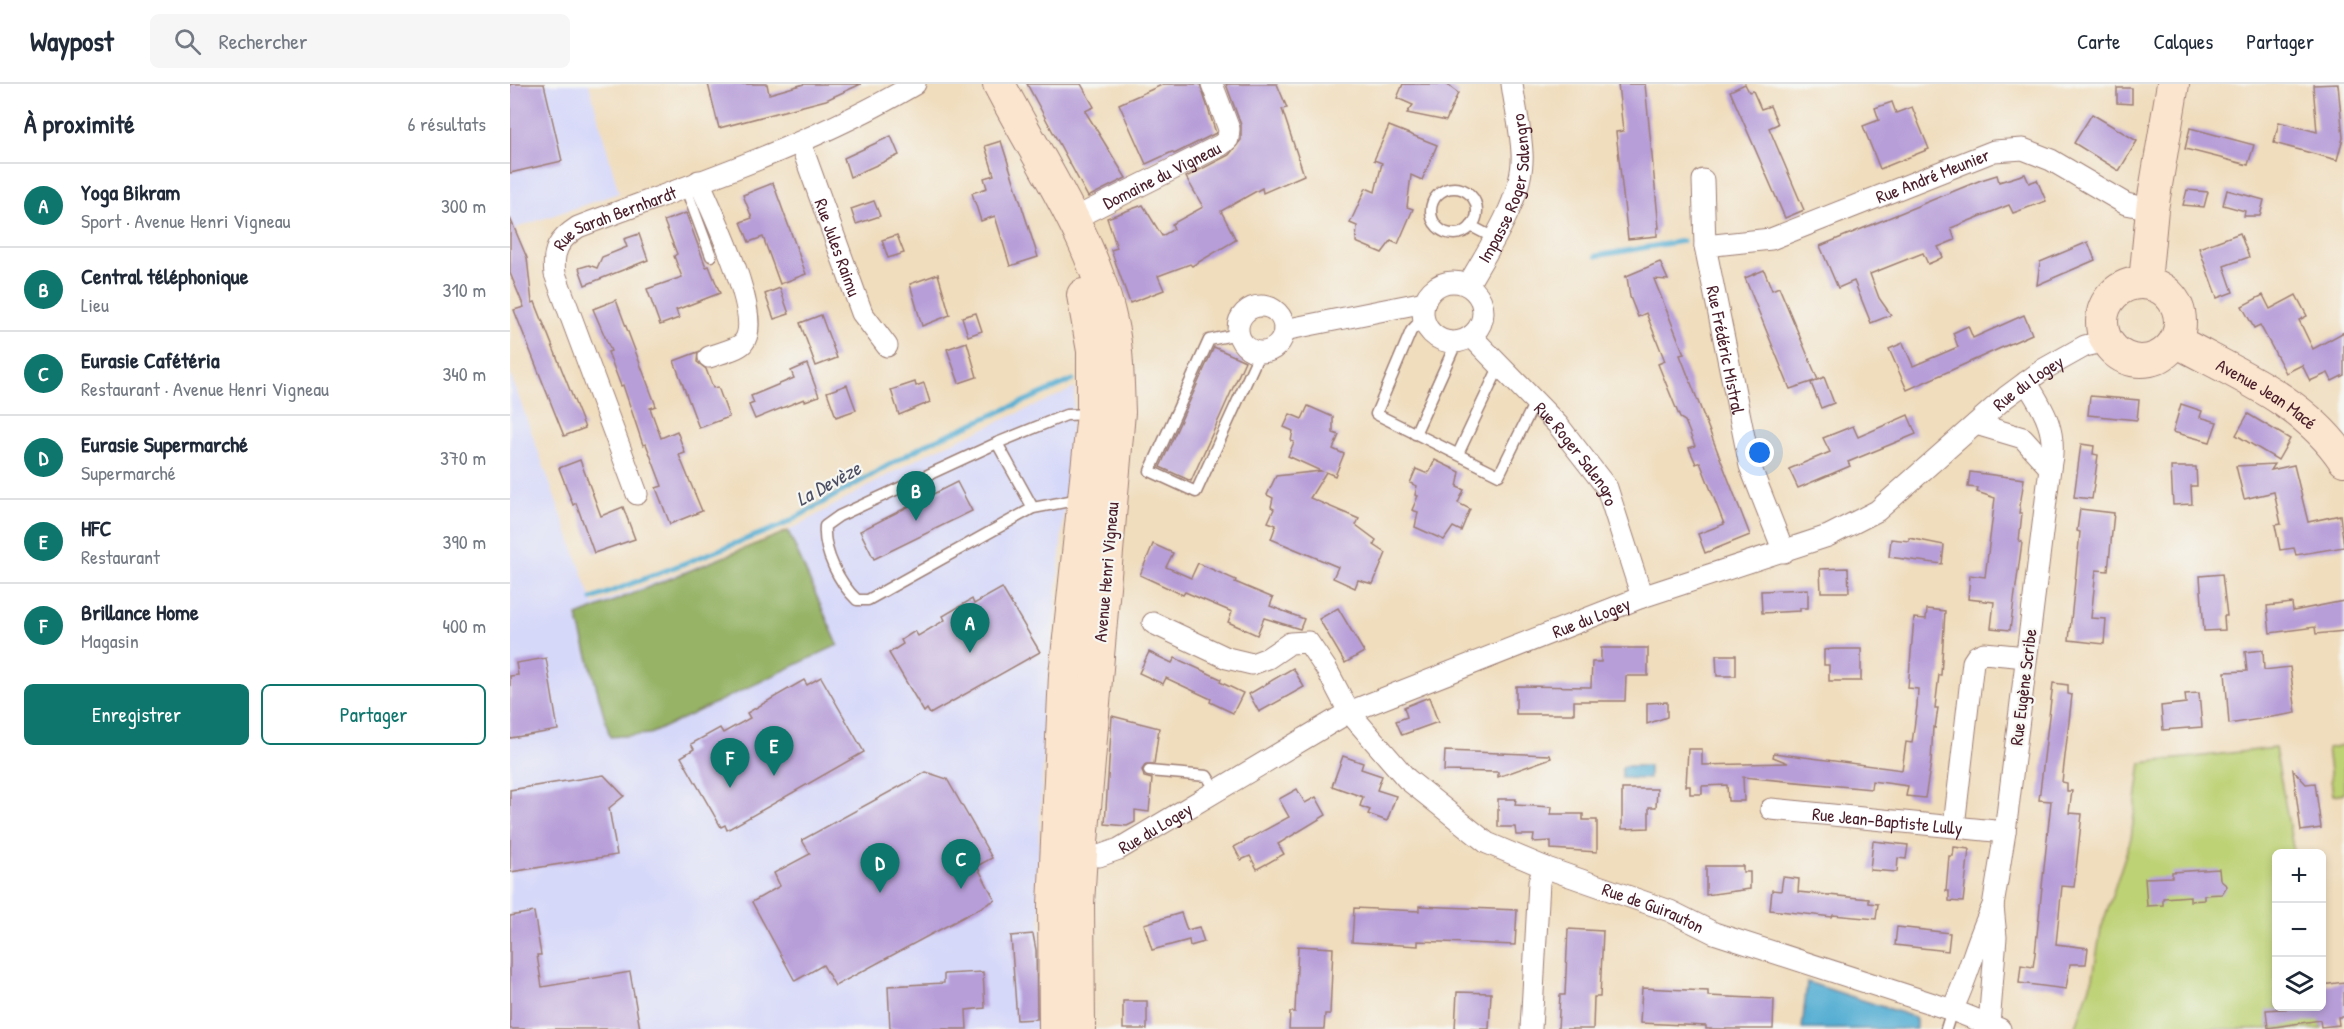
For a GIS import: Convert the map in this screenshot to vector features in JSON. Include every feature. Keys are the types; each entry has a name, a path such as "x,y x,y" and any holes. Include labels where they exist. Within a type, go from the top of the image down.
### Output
{"street":[{"name":"Rue Sarah Bernhardt","path":"637,494 555,274 553,259 563,237 578,227 800,142 865,114 915,84"},
{"name":"Avenue Henri Vigneau","path":"999,84 1067,216 1089,252 1105,298 1115,343 1119,412 1097,502"},
{"name":"Domaine du Vigneau","path":"1067,216 1221,146 1228,139 1229,129 1212,84"},
{"name":"Impasse Roger Salengro","path":"1467,285 1503,222 1517,184 1522,155 1512,84"},
{"path":"2145,282 2152,209 2173,84"},
{"name":"Rue Jules Raimu","path":"800,142 862,313 887,346"},
{"name":"Rue André Meunier","path":"1705,246 1771,239 1994,151 2022,149 2041,156 2126,204 2152,209"},
{"name":"Rue Frédéric Mistral","path":"1703,180 1705,246 1750,466 1784,552"},
{"path":"692,184 736,272 747,308 749,326 748,336 742,345 709,357"},
{"name":"Avenue Henri Vigneau","path":"1055,1029 1081,675 1097,502 1093,351 1086,304 1067,216"},
{"path":"1447,282 1467,285 1476,291 1483,309 1482,320 1464,339 1440,338 1432,333 1424,310 1430,293 1447,282"},
{"path":"2145,282 2168,293 2176,303 2180,316 2180,329 2176,341 2158,357 2147,361 2123,357 2106,341 2102,318 2111,295 2121,288 2145,282"},
{"path":"1258,305 1267,306 1280,314 1284,330 1279,343 1274,348 1260,352 1246,347 1238,334 1240,319 1244,312 1258,305"},
{"path":"1284,330 1424,310"},
{"name":"Rue Roger Salengro","path":"1464,339 1500,365 1558,425 1606,488 1642,597"},
{"name":"Rue du Logey","path":"1068,854 1099,856 1119,849 1349,712 1642,597 1828,536 1877,511 1976,424 2044,369 2085,346 2106,341"},
{"name":"Avenue Jean Macé","path":"2176,341 2256,384 2296,409 2339,442"},
{"name":"Rue Eugène Scribe","path":"1994,1027 1996,937 1993,906 2005,832 2050,468 2054,452 2049,422 2026,382"},
{"path":"1976,424 2023,438 2050,468"},
{"name":"Rue de Guirauton","path":"1153,623 1227,658 1252,664 1268,658 1290,643 1308,642 1327,670 1349,712 1407,779 1487,843 1544,867 1670,911 1714,933 1949,1020 1994,1027"},
{"path":"1954,826 1973,662 1984,654 2026,657"},
{"name":"Rue Jean-Baptiste Lully","path":"1771,809 2005,832"},
{"name":"Avenue Henri Vigneau","path":"1068,854 1078,904 1079,1029"},
{"path":"1531,1029 1539,882 1544,867"},
{"name":"Rue Eugène Scribe","path":"1949,1020 1961,992 1981,931 1993,906"}],"lane":[{"path":"692,184 711,256"},
{"path":"1456,188 1470,195 1476,208 1471,226 1455,234 1441,230 1432,218 1432,203 1436,197 1442,192 1456,188"},
{"path":"1471,226 1494,238"},
{"path":"1424,310 1411,331 1376,414 1499,475 1535,402"},
{"path":"1238,334 1209,340 1150,471 1196,492 1260,352"},
{"path":"1415,434 1464,339"},
{"path":"1458,454 1500,365"},
{"path":"1093,414 1066,415 997,443 840,516 825,526 824,541 846,589 856,600 868,600 1033,508 1097,502"},
{"path":"997,443 1033,508"},
{"path":"1149,771 1207,776 1216,791"}],"shaded area":[{"path":"510,84 589,84 619,193 510,230"},
{"path":"510,373 594,605 788,531 928,453 1075,388 1045,724 1039,834 1042,1029 510,1029"}],"green space":[{"path":"788,531 838,645 650,734 610,737 577,616"},
{"path":"2344,745 2344,793 2333,795 2327,748"},
{"path":"2275,748 2293,849 2272,849 2272,1011 2319,1011 2322,1029 2075,1029 2093,977 2101,929 2131,838 2141,763"}],"water":[{"path":"1649,766 1649,779 1622,778 1622,768"},
{"path":"1807,982 1914,1017 1916,1029 1802,1029"}],"building":[{"path":"510,84 544,84 562,161 510,173"},
{"path":"708,84 767,84 769,94 804,84 861,84 826,100 719,128"},
{"path":"1027,84 1081,84 1094,107 1085,111 1126,178 1088,197"},
{"path":"1164,84 1200,84 1216,133 1174,154 1172,152 1146,164 1119,104"},
{"path":"1226,84 1277,84 1287,108 1282,109 1304,175 1263,193 1262,188 1221,211 1236,240 1192,266 1190,264 1158,276 1164,290 1130,303 1111,250 1117,248 1107,218 1143,205 1162,236 1174,229 1172,224 1203,207 1186,177 1229,155 1241,140 1241,125"},
{"path":"1403,84 1446,84 1458,93 1446,121 1407,113 1413,105 1397,98"},
{"path":"1618,84 1645,84 1659,228 1657,228 1657,236 1628,239 1616,132 1623,131"},
{"path":"1745,84 1749,92 1753,91 1761,109 1770,106 1778,124 1769,128 1804,210 1785,218 1730,91"},
{"path":"2338,84 2343,138 2337,160 2274,143 2279,122 2317,132 2313,85"},
{"path":"2117,88 2132,88 2132,104 2117,103"},
{"path":"1892,102 1896,113 1912,107 1929,149 1880,169 1863,126 1879,120 1875,108"},
{"path":"2092,114 2137,141 2119,171 2074,143"},
{"path":"1389,126 1437,145 1422,180 1411,175 1407,207 1413,209 1398,244 1391,241 1382,253 1356,242 1357,226 1350,223 1366,188 1375,192 1382,163 1374,160"},
{"path":"2190,128 2254,145 2248,165 2185,149"},
{"path":"891,136 899,155 850,177 844,158"},
{"path":"1001,141 1038,257 1010,266 995,216 981,221 972,193 987,188 984,178 994,175 985,146"},
{"path":"2025,174 2029,183 2037,180 2046,201 2013,213 2009,205 1951,228 1955,240 1938,247 1943,257 1928,264 1923,253 1870,274 1879,298 1891,315 1871,323 1854,281 1838,288 1820,246 1981,180 1997,175 1999,182"},
{"path":"773,183 806,274 780,284 763,237 749,242 741,222 752,218 743,195"},
{"path":"2187,190 2208,192 2204,207 2183,205"},
{"path":"2227,190 2264,200 2260,216 2244,216 2245,211 2223,205"},
{"path":"874,201 880,216 856,224 851,209"},
{"path":"686,213 706,267 709,266 720,293 676,310 679,318 660,325 647,289 682,277 674,256 677,254 664,221"},
{"path":"510,218 527,258 532,303 535,302 585,428 564,436 514,310 524,307 510,273"},
{"path":"2240,233 2249,257 2224,266 2233,292 2217,298 2199,248"},
{"path":"639,234 648,260 585,285 579,268 589,265 597,268 602,257 627,247 624,239"},
{"path":"897,235 904,253 888,258 882,240"},
{"path":"2088,242 2095,260 2037,285 2040,262"},
{"path":"1660,262 1668,280 1654,279 1684,354 1680,355 1750,535 1705,553 1698,534 1724,524 1700,462 1696,464 1689,448 1695,446 1685,421 1680,418 1658,364 1665,361 1646,313 1638,317 1630,297 1627,277 1624,277"},
{"path":"1764,270 1772,290 1779,287 1818,380 1824,377 1834,403 1821,408 1811,383 1817,380 1790,389 1745,278"},
{"path":"938,274 950,315 922,326 910,284"},
{"path":"780,288 789,314 774,319 765,294"},
{"path":"2263,295 2270,309 2296,295 2307,316 2299,320 2313,349 2344,332 2344,375 2332,381 2328,373 2310,381 2302,365 2286,373 2260,325 2254,328 2242,306"},
{"path":"616,300 656,406 650,408 661,438 677,431 685,453 679,455 702,511 670,524 656,488 662,486 646,444 643,445 623,385 621,386 608,352 611,351 593,309"},
{"path":"976,313 982,331 968,336 962,317"},
{"path":"821,315 837,358 816,366 800,323"},
{"path":"2024,315 2032,334 1907,390 1889,349 1903,343 1913,366 1958,347 1953,333 1968,326 1973,338"},
{"path":"967,342 977,377 959,383 947,349"},
{"path":"1214,347 1245,361 1191,481 1160,467"},
{"path":"698,352 697,362 706,369 713,388 718,387 729,417 699,428 674,361"},
{"path":"807,364 819,396 805,401 804,399 755,419 749,405 754,403 751,396 794,378 791,371"},
{"path":"915,382 916,386 924,383 930,402 899,415 891,390"},
{"path":"847,385 856,410 836,417 827,392"},
{"path":"2090,396 2139,400 2137,420 2088,415"},
{"path":"2181,404 2202,411 2200,417 2217,422 2210,442 2173,432"},
{"path":"1308,406 1333,417 1333,433 1339,435 1333,449 1344,454 1335,476 1326,472 1310,498 1359,519 1356,525 1376,540 1374,545 1386,553 1373,584 1358,580 1355,588 1333,578 1338,567 1271,539 1276,525 1268,522 1274,509 1271,507 1273,498 1267,495 1276,476 1321,471 1288,456 1294,442 1291,441 1293,431 1284,427 1290,414 1302,419"},
{"path":"2248,414 2290,439 2278,460 2236,435"},
{"path":"1908,415 1916,434 1848,462 1850,466 1798,488 1789,469 1830,452 1823,438 1853,426 1858,437"},
{"path":"2081,444 2094,446 2093,454 2098,455 2092,499 2074,497"},
{"path":"580,460 601,516 623,507 635,539 594,553 576,503 573,505 559,468"},
{"path":"1435,460 1460,472 1457,487 1464,490 1458,503 1470,509 1461,531 1453,527 1444,540 1415,527 1418,512 1412,510 1418,496 1415,495 1417,486 1410,483 1416,469 1428,474"},
{"path":"2275,464 2271,470 2294,465 2308,522 2340,515 2344,547 2296,555 2294,548 2280,550 2275,525 2281,524 2274,492 2244,499 2236,466"},
{"path":"2171,467 2196,467 2197,486 2191,486 2192,504 2173,505"},
{"path":"1970,472 2024,479 2019,513 2022,513 2019,541 2022,542 2010,630 1991,628 1994,602 1968,599 1970,575 1985,577 1995,498 1977,492 1978,488 1968,487"},
{"path":"957,482 972,511 874,559 860,531"},
{"path":"2080,509 2114,513 2108,571 2096,570 2091,618 2106,619 2104,644 2069,640 2080,532 2077,531"},
{"path":"1909,538 1944,545 1942,564 1889,557 1891,539 1909,541"},
{"path":"1153,544 1173,553 1166,567 1191,578 1198,563 1236,580 1235,582 1273,598 1270,606 1304,619 1300,629 1264,618 1257,635 1228,622 1232,612 1185,592 1183,595 1140,575"},
{"path":"1848,568 1849,592 1821,592 1820,569"},
{"path":"2222,574 2227,616 2224,616 2225,630 2204,631 2200,576"},
{"path":"1002,588 1040,652 930,714 927,709 924,712 889,653 903,644 901,640 915,631 918,636 945,620 943,616 972,599 974,604"},
{"path":"1808,589 1808,608 1800,608 1800,611 1762,613 1761,591"},
{"path":"2344,601 2344,631 2316,634 2315,627 2270,633 2267,606 2292,603 2293,611"},
{"path":"1338,608 1364,652 1345,663 1319,619"},
{"path":"1927,609 1945,611 1941,675 1939,675 1935,708 1938,708 1935,728 1933,727 1931,762 1925,798 1906,796 1908,786 1872,781 1871,789 1743,777 1744,801 1728,801 1727,785 1702,786 1702,794 1690,794 1690,786 1686,786 1688,749 1702,749 1702,765 1788,763 1773,757 1774,753 1902,770 1906,742 1912,743 1917,706 1918,689 1908,688 1914,618 1926,619"},
{"path":"1601,648 1648,648 1648,676 1626,676 1625,701 1574,701 1574,714 1516,714 1516,686 1591,687 1592,662 1601,662"},
{"path":"1861,649 1861,681 1829,681 1829,665 1824,665 1824,650"},
{"path":"2263,650 2264,670 2290,667 2296,713 2229,724 2225,672 2247,671 2245,652"},
{"path":"1149,652 1172,663 1175,658 1221,679 1220,682 1243,693 1233,713 1210,702 1211,699 1166,678 1163,684 1139,673"},
{"path":"1716,655 1736,655 1736,676 1717,676"},
{"path":"546,658 558,730 510,738 510,676 518,675 516,663"},
{"path":"1293,668 1304,687 1259,712 1249,694"},
{"path":"821,677 864,752 727,830 725,825 721,827 681,757 694,749 691,744 720,728 723,733 750,718 747,713 804,680 807,685"},
{"path":"2053,683 2068,685 2068,694 2072,695 2062,782 2067,783 2067,791 2072,791 2069,813 2082,814 2074,887 2062,886 2056,944 2088,948 2086,964 2070,964 2066,989 2019,983 2021,965 2033,967 2035,954 2051,801 2039,800"},
{"path":"2199,693 2202,727 2163,730 2161,706 2186,703 2185,694"},
{"path":"1429,697 1438,722 1402,735 1396,721 1407,717 1404,707"},
{"path":"1667,702 1667,717 1647,724 1647,703"},
{"path":"1112,716 1159,728 1154,764 1146,764 1142,770 1144,777 1152,779 1149,812 1135,810 1135,822 1127,826 1105,824"},
{"path":"1445,751 1550,755 1551,758 1498,777 1498,772 1444,771"},
{"path":"1343,756 1363,763 1361,769 1382,776 1377,790 1396,796 1387,821 1368,814 1370,810 1360,806 1363,797 1332,786"},
{"path":"2293,770 2306,784 2315,783 2321,828 2301,831"},
{"path":"926,772 947,779 992,858 977,866 995,900 835,986 823,965 795,981 752,902 780,886 774,873 810,854 802,840"},
{"path":"604,775 624,796 609,808 617,855 510,872 510,790"},
{"path":"1297,789 1305,803 1316,797 1326,815 1278,844 1284,854 1257,869 1250,856 1241,860 1234,847 1289,817 1279,799"},
{"path":"1622,789 1657,789 1656,807 1649,807 1649,828 1622,829"},
{"path":"1498,799 1516,799 1515,805 1552,807 1551,814 1583,814 1583,820 1597,820 1597,852 1551,849 1551,841 1533,842 1534,835 1516,835 1515,827 1498,827"},
{"path":"1873,841 1908,845 1906,859 1898,858 1897,872 1870,870"},
{"path":"1954,847 1969,849 1963,902 1949,901 1949,891 1946,891 1949,856 1953,856"},
{"path":"1706,866 1743,866 1743,872 1750,872 1750,889 1706,895"},
{"path":"2219,869 2220,880 2227,886 2222,894 2204,895 2204,900 2190,901 2190,896 2163,898 2163,905 2147,906 2145,878 2172,877 2172,872"},
{"path":"1783,877 1799,879 1798,892 1869,899 1869,903 1878,904 1876,919 1770,910 1772,890 1781,891"},
{"path":"1419,906 1517,910 1515,945 1418,941 1418,946 1352,942 1354,908 1419,911"},
{"path":"534,912 541,955 537,955 542,987 630,972 640,1029 510,1029 510,916"},
{"path":"1181,913 1187,930 1199,927 1204,942 1190,946 1189,940 1152,950 1144,924"},
{"path":"1897,927 1950,933 1948,951 1895,945"},
{"path":"1568,929 1603,931 1600,997 1594,997 1593,1029 1558,1029 1560,995 1565,995"},
{"path":"1033,934 1036,950 1037,1019 1017,1020 1011,936"},
{"path":"1298,946 1333,948 1330,1014 1325,1014 1324,1029 1289,1029 1290,1012 1295,1012"},
{"path":"983,972 985,1008 966,1010 967,1029 890,1029 888,986 944,983 944,974"},
{"path":"2344,982 2344,1017 2338,1017 2339,1025 2321,1027 2320,1020 2268,1028 2266,1010 2326,1011 2326,984"},
{"path":"1642,988 1708,991 1708,996 1774,999 1773,1029 1706,1029 1706,1026 1640,1023"},
{"path":"1457,992 1491,993 1489,1029 1455,1029"},
{"path":"1123,1001 1147,1001 1147,1029 1123,1029"}],"waterway":[{"name":"La Devèze","path":"1596,256 1683,241"},
{"name":"La Devèze","path":"592,599 783,525 928,443 1073,380"}],"place":[{"name":"Central téléphonique","path":"916,521"},
{"name":"Yoga Bikram","path":"970,653"},
{"name":"HFC","path":"774,776"},
{"name":"Brillance Home","path":"730,788"},
{"name":"Eurasie Cafétéria","path":"961,889"},
{"name":"Eurasie Supermarché","path":"880,893"}]}
